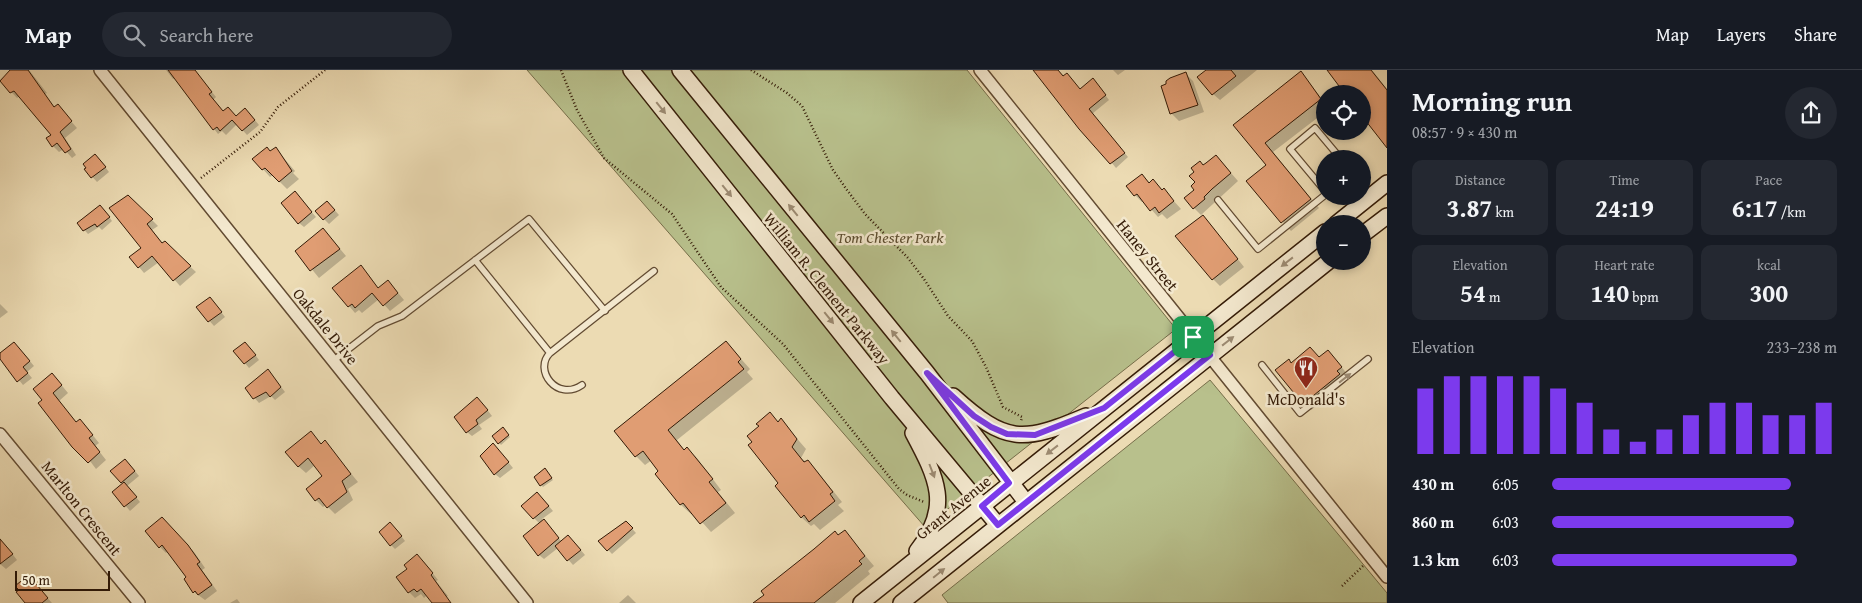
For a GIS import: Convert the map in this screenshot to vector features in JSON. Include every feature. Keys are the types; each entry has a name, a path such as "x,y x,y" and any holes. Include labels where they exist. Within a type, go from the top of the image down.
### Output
{"main road":[{"name":"William R. Clement Parkway","path":"631,70 892,398 998,525"},
{"name":"William R. Clement Parkway","path":"680,70 927,373 1009,483 1026,502"},
{"path":"1371,191 1387,183"},
{"path":"1371,228 1387,216"},
{"name":"Grant Avenue","path":"861,603 1316,239"},
{"path":"901,603 1318,270"},
{"path":"927,373 974,416 991,427 1007,434 1035,435 1104,408"},
{"path":"892,398 933,469 938,495 934,526 902,570"}],"street":[{"name":"Oakdale Drive","path":"100,70 527,603"},
{"name":"Haney Street","path":"980,70 1387,577"},
{"name":"Marlton Crescent","path":"0,434 139,603"}],"lane":[{"path":"1316,180 1290,149 1315,128 1333,150"},
{"path":"1218,200 1258,249 1316,202"},
{"path":"333,361 378,326 402,316 529,219 605,311"},
{"path":"476,260 550,353"},
{"path":"582,385 569,391 560,390 547,377 544,368 545,358 654,271"},
{"path":"1262,365 1300,413 1368,359"}],"path":[{"path":"192,185 260,132 278,107 325,70"},
{"path":"561,70 577,110 604,158 613,168 672,214 721,287 783,344 899,489 922,502"},
{"path":"751,70 787,93 802,106 839,179 866,214 908,258 948,316 972,341 986,367 1003,407 1015,415"}],"green space":[{"name":"Tom Chester Park","path":"527,70 967,70 1176,329 925,527"},
{"path":"1210,380 1387,593 1387,603 948,603 942,595"}],"building":[{"path":"10,70 28,70 54,107 58,104 72,121 60,132 71,149 65,153 57,143 52,147 46,138 51,135 14,91 10,93 0,81"},
{"path":"168,70 195,70 212,92 209,94 223,111 228,107 236,116 245,108 255,120 242,131 232,120 220,131 217,127 213,130"},
{"path":"1033,70 1058,70 1063,76 1067,73 1080,89 1093,78 1106,95 1089,109 1125,153 1110,164 1079,129"},
{"path":"1206,70 1231,70 1236,76 1212,95 1197,77"},
{"path":"1327,70 1371,70 1387,90 1387,148 1371,128 1371,85 1338,85"},
{"path":"1301,71 1316,92 1316,103 1265,143 1311,199 1281,223 1246,181 1266,165 1233,125"},
{"path":"1186,72 1198,105 1170,114 1161,86 1166,84 1166,81 1170,78"},
{"path":"267,147 270,151 276,147 292,171 279,182 265,168 262,170 252,159"},
{"path":"95,154 106,167 91,178 84,169 86,168 83,164"},
{"path":"1216,155 1231,173 1193,209 1184,198 1194,190 1191,186 1195,182 1189,176 1194,172 1191,168 1200,161 1203,165"},
{"path":"1142,174 1149,183 1153,179 1162,190 1164,188 1174,201 1159,213 1155,207 1150,211 1137,194 1134,196 1126,186"},
{"path":"295,191 312,212 298,224 281,203"},
{"path":"128,195 153,219 147,224 162,243 165,241 191,266 173,281 152,256 138,268 129,257 141,248 109,208"},
{"path":"327,201 335,210 323,220 315,211"},
{"path":"100,205 110,217 97,227 95,224 83,231 77,223"},
{"path":"1203,215 1238,259 1212,280 1175,236"},
{"path":"323,228 340,249 310,271 295,251"},
{"path":"361,265 378,288 388,280 398,293 383,306 372,293 355,308 352,304 348,307 332,288"},
{"path":"210,297 222,312 208,322 196,307"},
{"path":"726,341 741,359 738,362 744,369 668,430 684,450 687,447 713,479 709,482 726,503 700,524 683,503 680,505 655,474 658,471 643,451 635,457 614,431"},
{"path":"14,342 30,361 23,367 28,373 17,382 0,359 0,353"},
{"path":"245,342 256,355 244,364 233,351"},
{"name":"McDonald's","path":"1310,347 1319,357 1328,350 1342,367 1337,371 1340,374 1303,404 1275,370 1289,359 1291,363"},
{"path":"268,369 281,387 270,397 266,392 253,399 245,388"},
{"path":"52,373 62,385 53,393 76,422 80,419 93,435 89,438 100,452 88,463 72,447 38,403 42,400 33,389"},
{"path":"477,397 488,410 476,420 478,424 466,433 454,417"},
{"path":"770,412 778,422 781,418 797,439 792,447 804,462 808,460 833,492 830,494 835,501 809,522 804,515 801,518 775,486 778,483 748,445 752,442 747,436 759,426 756,424"},
{"path":"503,427 509,435 498,444 492,436"},
{"path":"311,431 321,444 325,440 351,474 342,481 347,492 327,508 319,498 315,501 306,489 322,476 308,458 298,467 285,452"},
{"path":"493,443 509,462 494,475 480,456"},
{"path":"125,459 135,471 121,483 110,471"},
{"path":"545,468 552,478 540,486 534,477"},
{"path":"124,482 137,497 124,507 112,492"},
{"path":"537,492 549,506 533,519 521,506"},
{"path":"162,517 188,545 200,562 197,564 212,585 198,595 195,591 193,593 184,579 186,577 162,545 159,548 145,531"},
{"path":"544,519 559,538 538,556 523,536"},
{"path":"626,521 633,528 607,551 598,541"},
{"path":"390,522 402,536 390,546 379,532"},
{"path":"845,530 865,556 859,561 862,564 814,603 753,603 764,595 761,591 835,531 838,535"},
{"path":"568,535 581,550 567,561 555,546"},
{"path":"0,539 13,554 0,564"},
{"path":"417,554 433,573 431,575 451,603 432,603 421,589 417,592 414,589 408,593 396,577 407,569 404,565"},
{"path":"26,577 28,580 31,578 48,598 42,603 25,603 16,592 19,590 15,586"}],"place":[{"name":"McDonald's","path":"1306,389"}],"route":[{"path":"1193,337 1210,355 998,525 982,506 1009,483 927,373 974,416 991,427 1007,434 1035,435 1104,408 1193,337"}]}
